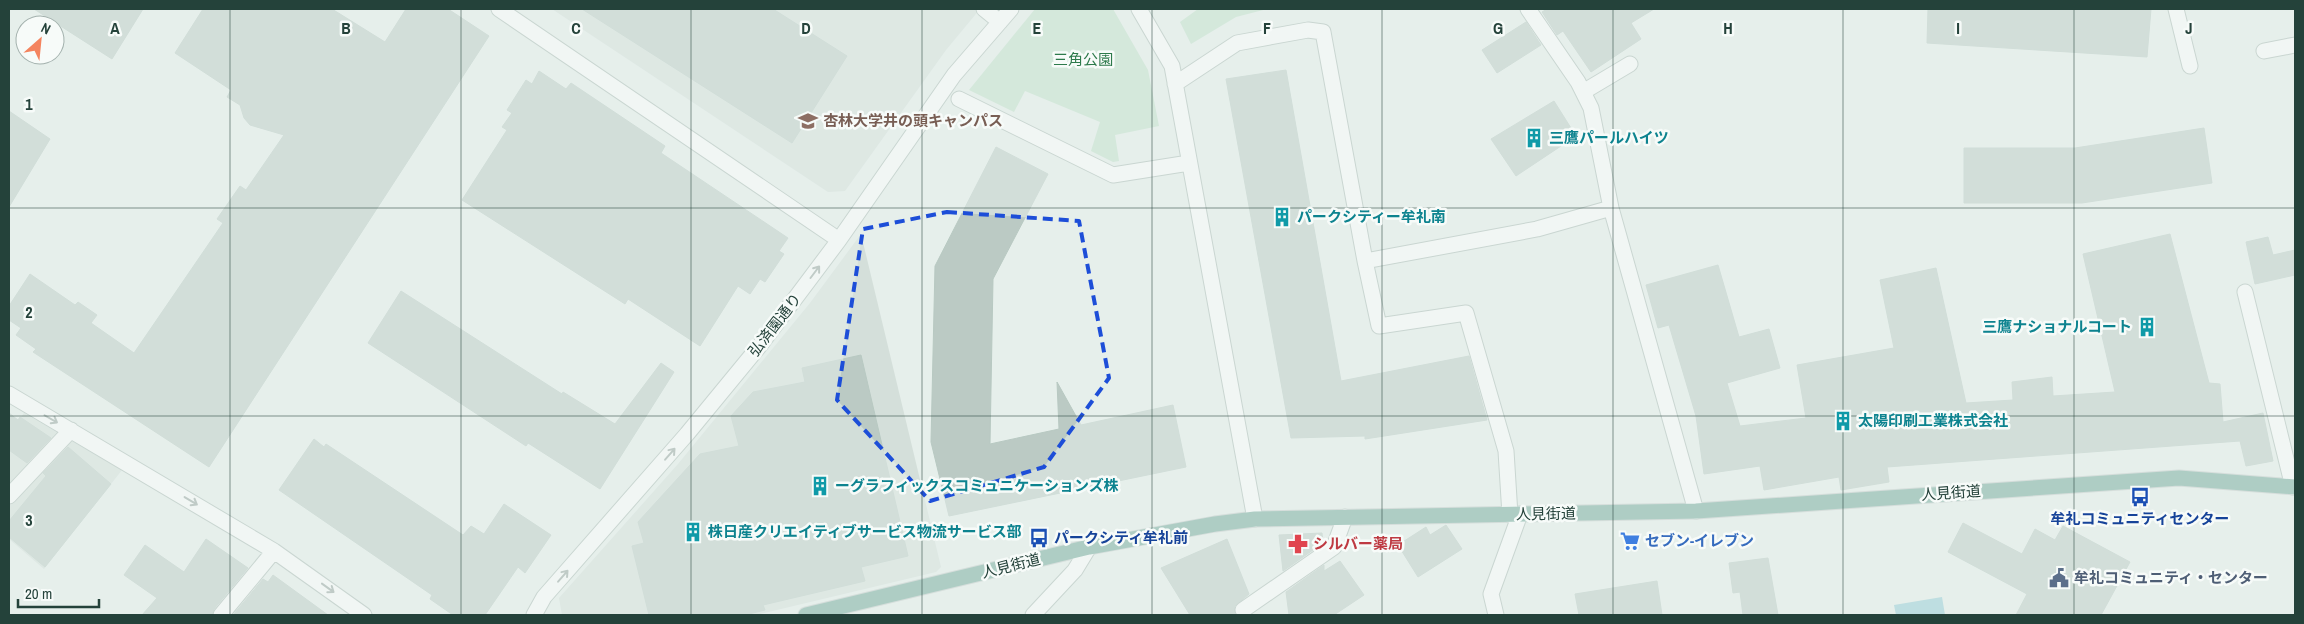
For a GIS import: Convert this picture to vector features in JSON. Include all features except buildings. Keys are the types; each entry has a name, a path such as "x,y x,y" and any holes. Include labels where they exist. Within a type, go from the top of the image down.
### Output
{"main road":[{"name":"人見街道","path":"806,615 1089,547 1215,524 1255,519 1696,511 2170,478 2294,487"}],"street":[{"path":"499,9 839,240"},
{"path":"984,9 1000,22"},
{"name":"弘済園通り","path":"534,615 544,597 687,434 761,344 839,240 954,75 1011,9"},
{"path":"1139,9 1172,66 1255,519"},
{"path":"1528,9 1583,92 1591,108 1611,208 1696,511"},
{"path":"2176,9 2190,66"},
{"path":"1175,84 1237,43 1308,30 1323,32 1365,261 1380,326 1466,313 1506,451 1515,514 1491,594 1496,615"},
{"path":"2264,51 2295,44"},
{"path":"1583,92 1630,64"},
{"path":"959,99 1113,175 1189,163"},
{"path":"1365,261 1537,229 1611,208"},
{"path":"2245,292 2294,487"},
{"path":"9,394 274,551 364,615"},
{"path":"9,496 70,430"},
{"path":"1243,610 1334,547 1346,518"},
{"path":"1033,615 1075,570 1089,547"},
{"path":"221,615 274,551"}],"highlighted area":[{"path":"947,212 1079,221 1109,378 1044,467 930,501 837,400 863,229"}],"shaded area":[{"name":"杏林大学井の頭キャンパス","path":"552,9 980,9 946,50 845,191 828,192"},
{"path":"861,234 941,567 936,572 756,615 562,615 559,598 678,464 810,303"},
{"path":"24,413 122,470 44,569 9,539 9,434"}],"green space":[{"name":"三角公園","path":"1035,9 1113,9 1148,70 1159,126 1115,135 1119,161 1113,162 1091,151 1100,122 1025,91 1014,112 969,90"},
{"path":"1198,9 1267,9 1236,17 1191,44 1180,22"}],"water":[{"path":"1942,597 1945,615 1896,615 1894,605"}],"place":[{"name":"杏林大学井の頭キャンパス","path":"808,121"},
{"name":"三鷹パールハイツ","path":"1534,138"},
{"name":"パークシティー牟礼南","path":"1282,217"},
{"name":"三鷹ナショナルコート","path":"2147,327"},
{"name":"太陽印刷工業株式会社","path":"1843,421"},
{"name":"ーグラフィックスコミュニケーションズ株","path":"820,486"},
{"name":"牟礼コミュニティセンター","path":"2140,497"},
{"name":"株日産クリエイティブサービス物流サービス部","path":"693,532"},
{"name":"パークシティ牟礼前","path":"1039,538"},
{"name":"セブン-イレブン","path":"1630,541"},
{"name":"シルバー薬局","path":"1298,544"},
{"name":"牟礼コミュニティ・センター","path":"2059,578"}]}
